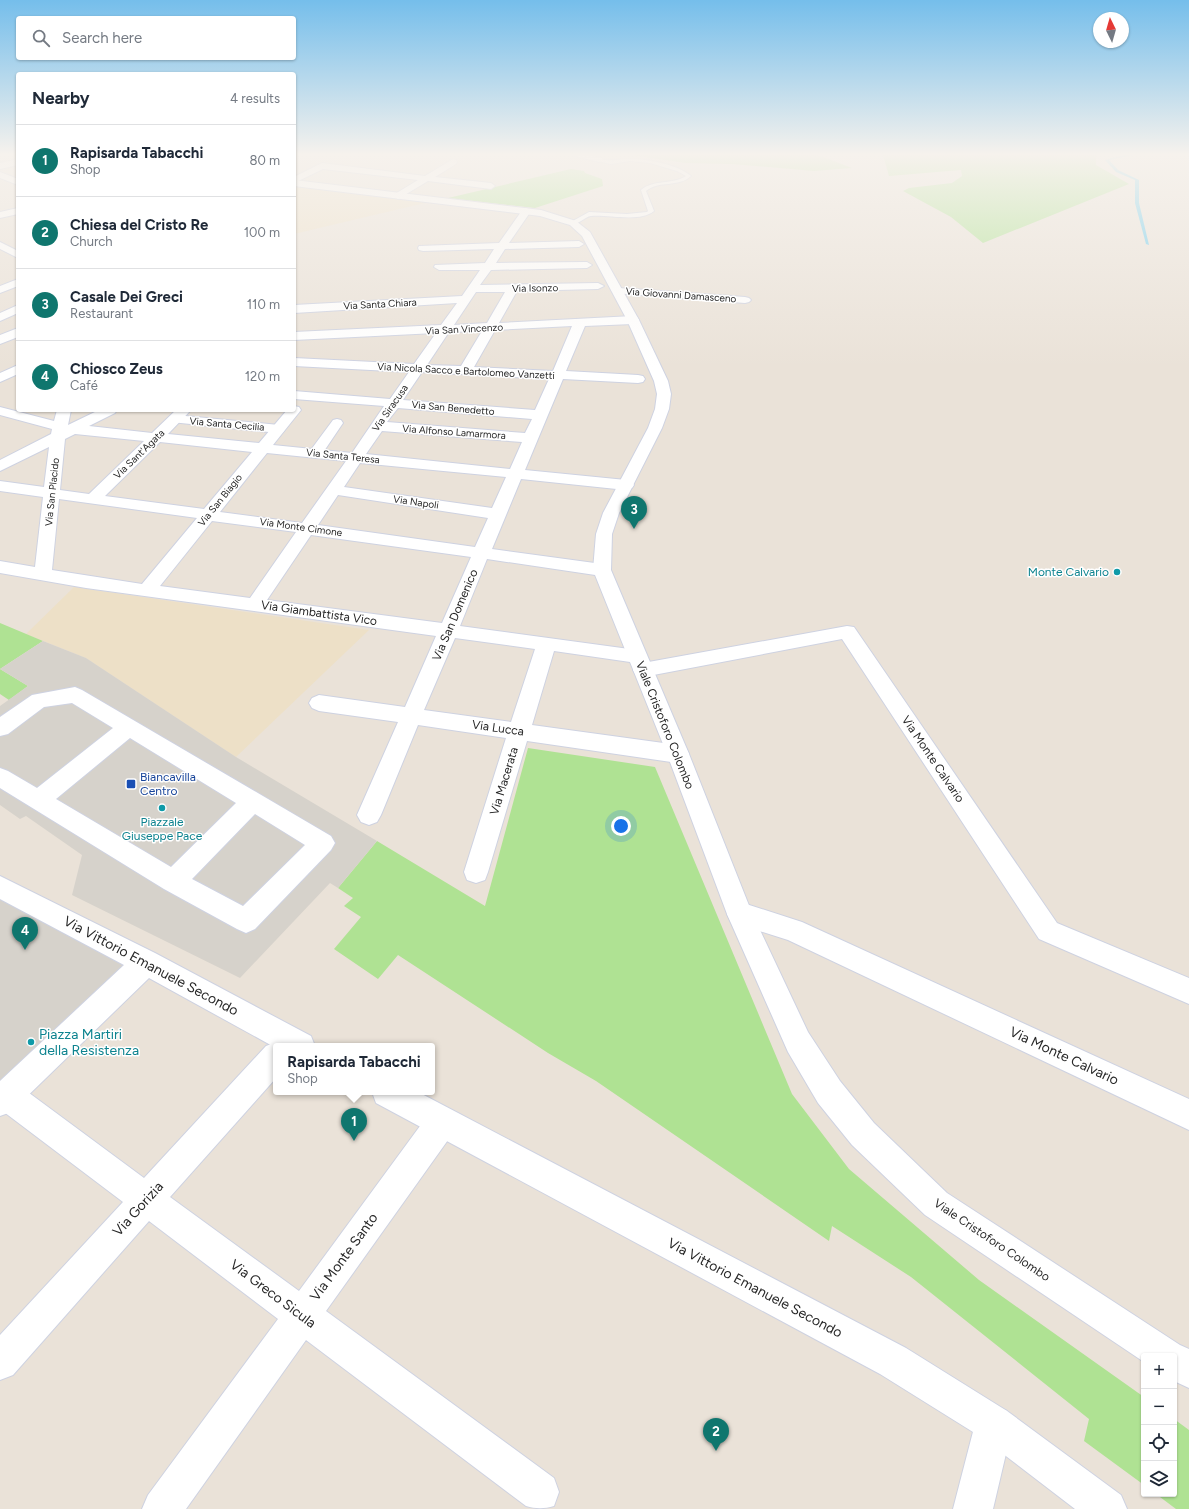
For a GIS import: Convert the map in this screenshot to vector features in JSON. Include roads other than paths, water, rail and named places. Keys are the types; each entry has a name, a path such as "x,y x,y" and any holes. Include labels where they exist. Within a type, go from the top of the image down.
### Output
{"street":[{"name":"Via Siracusa","path":"254,604 517,225"},
{"name":"Viale Cristoforo Colombo","path":"576,225 586,234 608,289 633,320 661,381 664,394 662,409 655,428 611,513 604,534 602,570 678,754 740,914 798,1042 829,1092 863,1134 936,1204 1162,1353"},
{"path":"423,248 579,244"},
{"path":"439,268 587,265"},
{"path":"0,290 16,283"},
{"path":"465,371 513,288"},
{"name":"Via Isonzo","path":"469,294 513,288 608,289"},
{"name":"Via Giovanni Damasceno","path":"608,289 745,300"},
{"name":"Via Santa Chiara","path":"296,309 380,304 469,294"},
{"path":"323,375 380,304"},
{"path":"0,306 16,310"},
{"path":"0,317 16,310"},
{"name":"Via San Vincenzo","path":"296,336 633,320"},
{"name":"Via San Domenico","path":"369,815 580,323"},
{"path":"0,340 16,333"},
{"name":"Via Nicola Sacco e Bartolomeo Vanzetti","path":"296,362 638,379"},
{"path":"0,378 16,370"},
{"name":"Via San Biagio","path":"299,396 314,385"},
{"name":"Via San Benedetto","path":"299,396 540,415"},
{"name":"Via Santa Teresa","path":"0,412 63,431 262,448 626,485"},
{"name":"Via San Placido","path":"43,574 52,492 63,431 64,412"},
{"path":"0,466 63,431 106,412"},
{"name":"Via San Biagio","path":"147,590 292,412"},
{"name":"Via Santa Cecilia","path":"179,415 279,429"},
{"name":"Via Sant'Agata","path":"94,498 179,415"},
{"path":"315,454 337,423"},
{"name":"Via Alfonso Lamarmora","path":"378,426 531,438"},
{"name":"Via Monte Cimone","path":"0,486 52,492 602,570"},
{"name":"Via Napoli","path":"334,490 498,514"},
{"name":"Via Giambattista Vico","path":"0,567 147,590 546,644 640,663"},
{"name":"Via Monte Calvario","path":"640,663 847,632 1048,931 1189,991"},
{"name":"Via Macerata","path":"476,872 546,644"},
{"path":"0,728 39,700 75,695 323,843 246,921 173,881 0,777"},
{"name":"Via Lucca","path":"318,703 678,754"},
{"path":"38,800 129,727"},
{"path":"173,881 252,802"},
{"name":"Via Vittorio Emanuele Secondo","path":"0,887 146,962 281,1043"},
{"name":"Via Monte Calvario","path":"740,914 793,930 1189,1115"},
{"path":"3,1098 146,962"},
{"name":"Via Gorizia","path":"0,1362 146,1200 273,1063"},
{"name":"Via Vittorio Emanuele Secondo","path":"392,1095 892,1361 994,1424 1107,1509"},
{"name":"Via Greco Sicula","path":"3,1098 146,1200 540,1492"},
{"name":"Via Monte Santo","path":"162,1509 442,1122"},
{"path":"1177,1362 1189,1370"},
{"path":"973,1509 994,1424"}],"waterway":[{"path":"1143,225 1148,244"}],"place":[{"name":"Casale Dei Greci","path":"634,529"},
{"name":"Monte Calvario","path":"1117,572"},
{"name":"Biancavilla Centro","path":"131,784"},
{"name":"Piazzale Giuseppe Pace","path":"162,808"},
{"name":"Chiosco Zeus","path":"25,950"},
{"name":"Piazza Martiri della Resistenza","path":"31,1042"},
{"name":"Rapisarda Tabacchi","path":"354,1141"},
{"name":"Chiesa del Cristo Re","path":"716,1451"}]}
